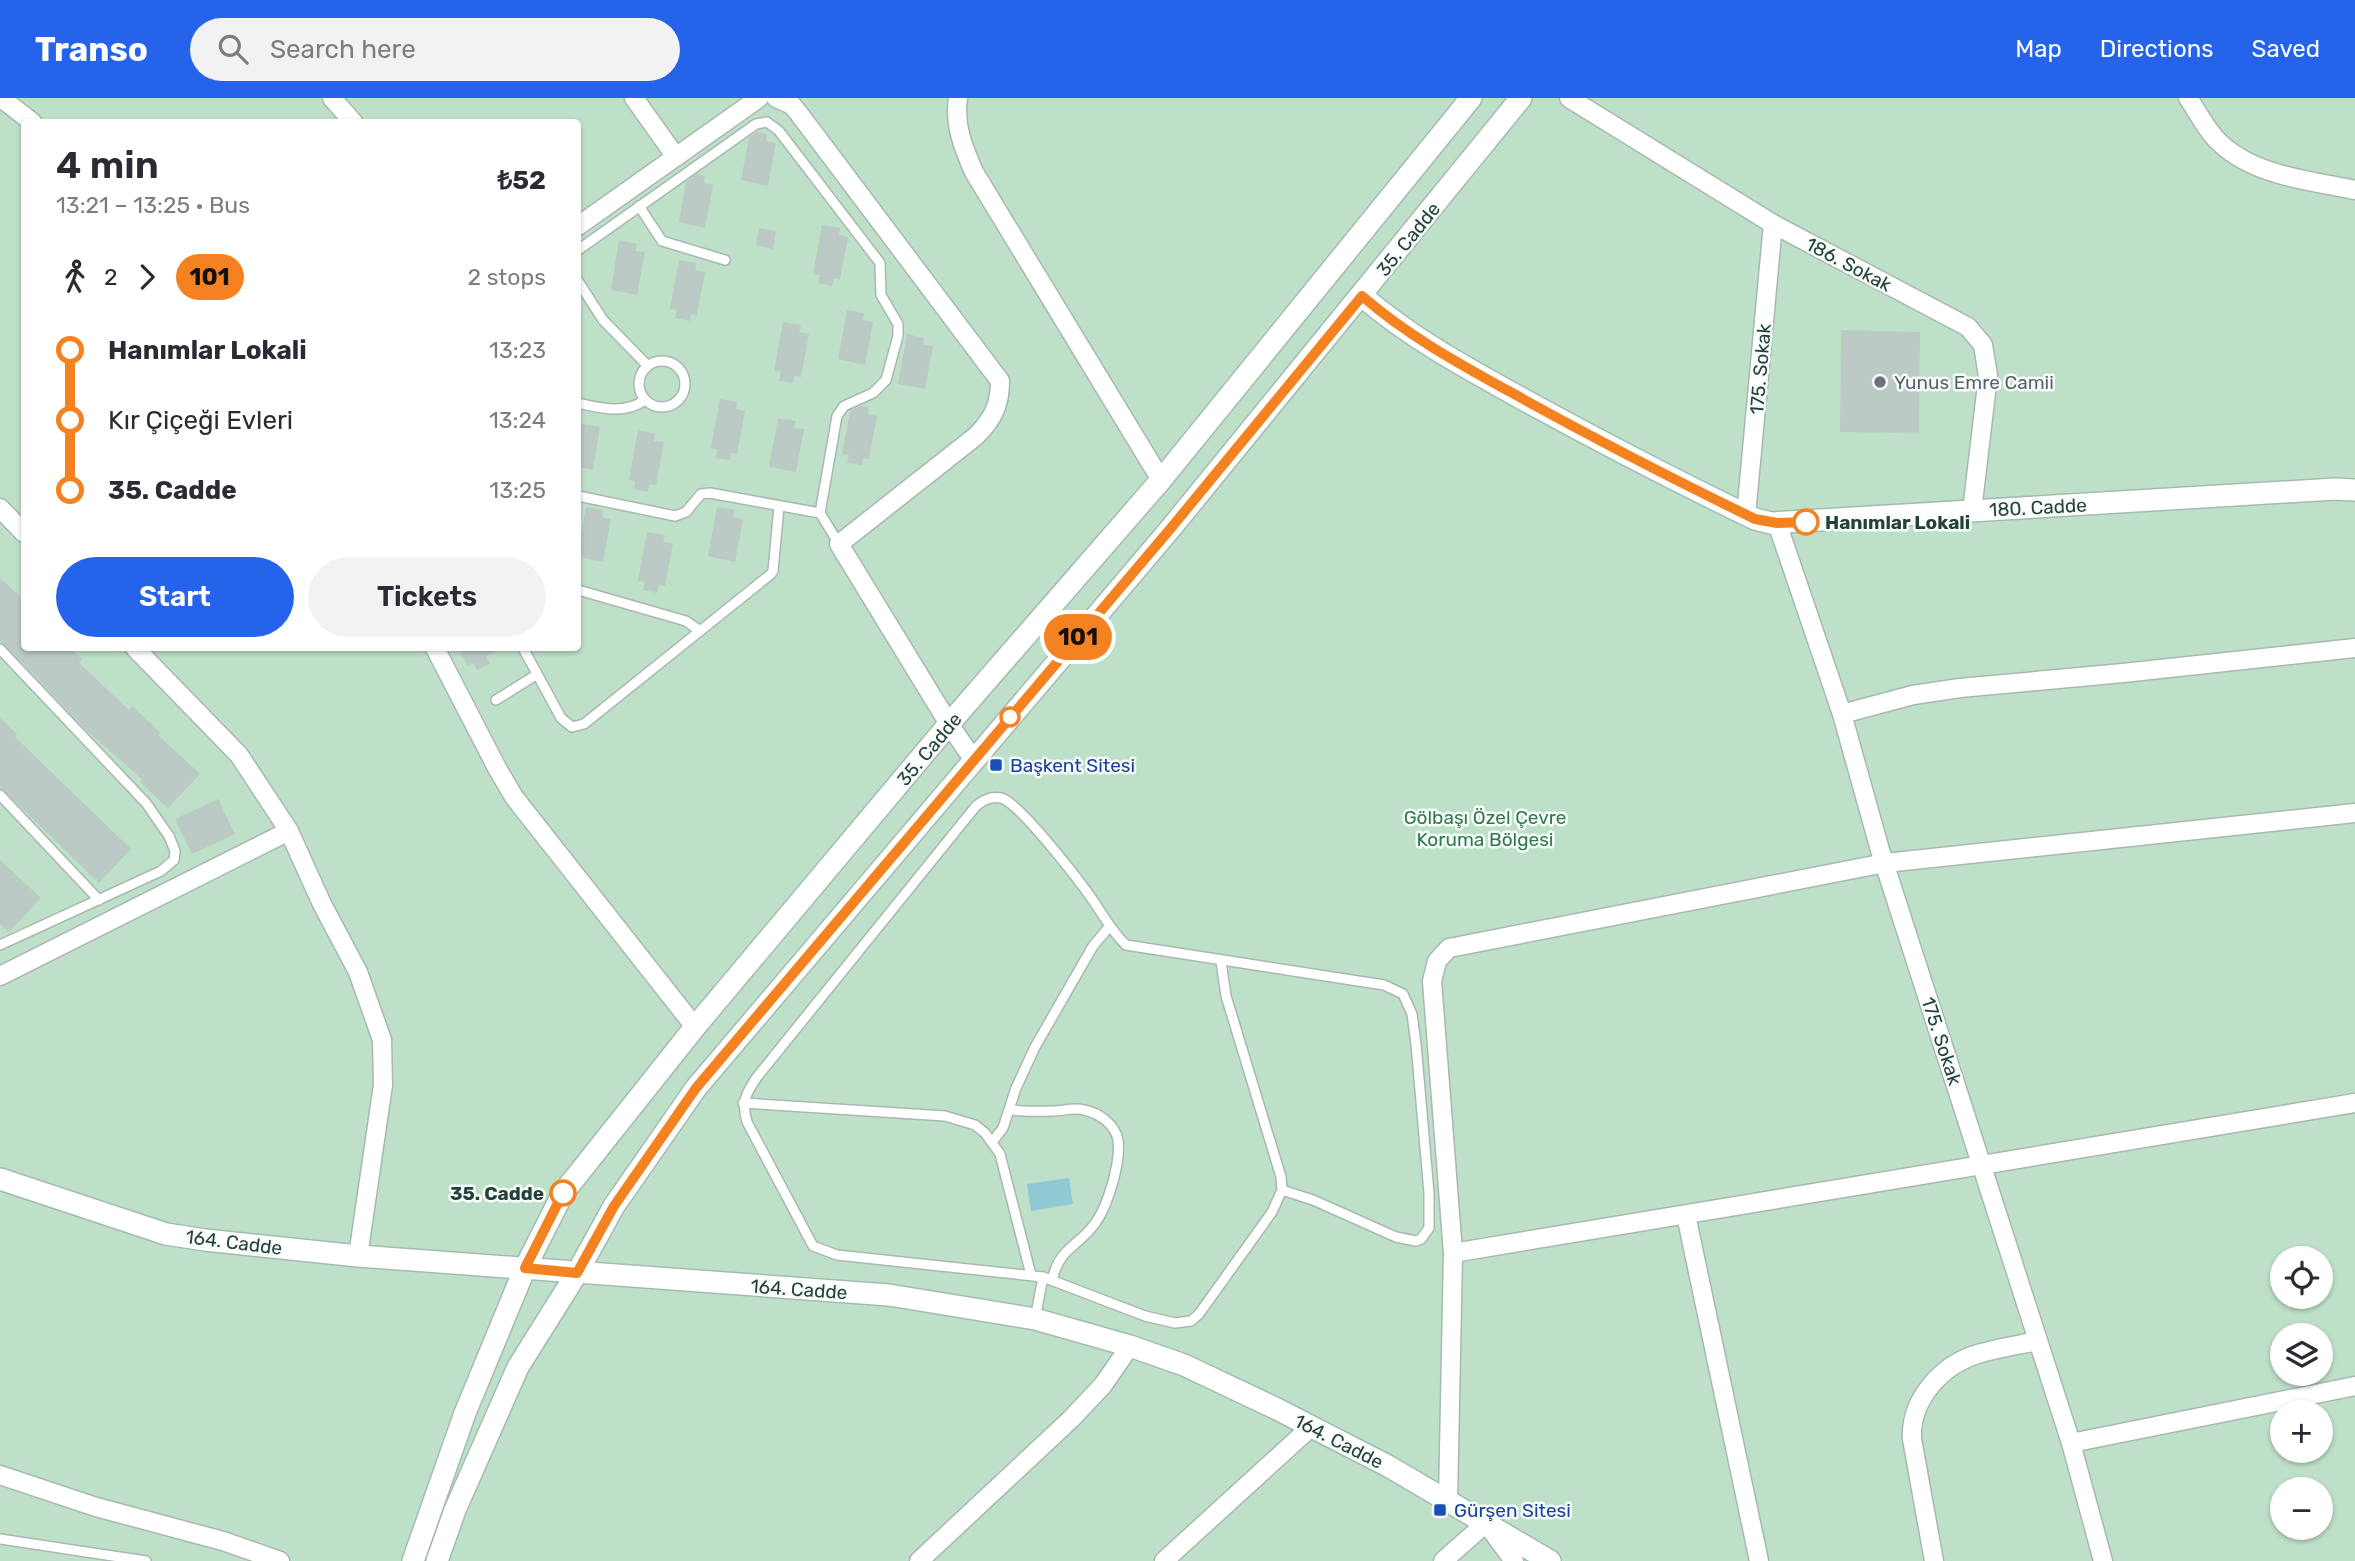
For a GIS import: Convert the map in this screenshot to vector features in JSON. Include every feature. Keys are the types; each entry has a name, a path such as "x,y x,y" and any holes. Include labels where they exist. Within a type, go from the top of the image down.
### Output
{"street":[{"path":"1,98 28,119"},
{"path":"332,98 350,119"},
{"path":"634,98 676,157"},
{"path":"581,224 759,98"},
{"path":"776,98 792,105 800,115 1000,381 1000,397 996,410 976,436 839,544 974,759"},
{"path":"958,98 957,125 962,145 974,172 1161,480"},
{"name":"35. Cadde","path":"413,1561 465,1413 525,1268 563,1193 695,1027 950,724 1161,480 1471,98"},
{"name":"35. Cadde","path":"438,1561 454,1510 518,1367 577,1273 614,1206 696,1088 1171,528 1521,98"},
{"name":"186. Sokak","path":"1569,98 1773,224 1968,327 1983,345 1988,376 1972,511"},
{"path":"2188,98 2215,138 2238,157 2274,173 2355,190"},
{"name":"175. Sokak","path":"1746,515 1773,224"},
{"name":"180. Cadde","path":"1362,296 1459,364 1623,454 1755,519 1777,523 2335,489 2355,490"},
{"path":"0,508 21,530"},
{"name":"175. Sokak","path":"1777,523 1842,714 1885,863 2071,1443 2103,1561"},
{"path":"1842,714 1913,695 1960,688 2355,648"},
{"path":"138,651 239,755 289,831 322,904 358,972 382,1040 383,1085 358,1256"},
{"path":"437,651 514,797 695,1027"},
{"path":"1448,1501 1453,1253 1432,981 1433,968 1449,948 1885,863 2355,813"},
{"path":"0,976 289,831"},
{"path":"1453,1253 2355,1103"},
{"name":"164. Cadde","path":"0,1179 166,1234 358,1256 889,1295 1035,1319 1130,1346 1184,1365 1312,1426 1388,1466 1550,1561"},
{"path":"1686,1215 1759,1561"},
{"path":"1934,1561 1912,1439 1911,1424 1919,1402 1930,1384 1960,1362 1976,1354 2038,1341"},
{"path":"919,1561 1071,1419 1103,1385 1130,1346"},
{"path":"2071,1443 2355,1386"},
{"path":"1164,1561 1312,1426"},
{"path":"0,1475 96,1507 223,1541 280,1561"},
{"path":"1443,1561 1486,1523 1514,1561"}],"lane":[{"path":"581,248 749,128 767,122 779,131 880,264 881,295 896,319 899,330 882,387 844,406 837,416 820,513 839,544"},
{"path":"639,206 662,242 725,260"},
{"path":"581,286 603,320 647,365"},
{"path":"666,360 682,371 685,390 673,405 653,406 645,400 639,392 638,382 647,365 666,360"},
{"path":"581,405 622,409 636,407 645,400"},
{"path":"581,497 675,516 686,512 701,494 710,492 820,513"},
{"path":"524,651 561,718 572,727 578,726 773,571 779,506"},
{"path":"581,591 686,621 700,631"},
{"path":"0,649 146,803 169,836 175,851 174,860 169,866 0,945"},
{"path":"495,700 536,675"},
{"path":"0,795 99,900"},
{"path":"1221,962 1226,996 1281,1177 1282,1190 1272,1212 1199,1314 1191,1321 1175,1323 1145,1316 1047,1278 1031,1275 828,1253 813,1246 747,1122 743,1103 746,1093 765,1067 906,890 982,801 1000,797 1018,808 1093,900 1109,927 1126,945 1221,962 1384,985 1403,994 1412,1014 1429,1193 1430,1220 1425,1234 1416,1241 1403,1239 1313,1200 1282,1190"},
{"path":"992,1142 1003,1128 1016,1088 1035,1047 1098,937 1109,927"},
{"path":"743,1103 945,1116 975,1125 1000,1154 1031,1275"},
{"path":"1009,1110 1081,1109 1105,1119 1118,1140 1111,1187 1104,1208 1089,1231 1059,1259 1047,1278 1035,1319"},
{"path":"0,1539 146,1561"}],"green space":[{"name":"Gölbaşı Özel Çevre Koruma Bölgesi","path":"0,98 2355,98 2355,1561 0,1561"}],"water":[{"path":"1069,1178 1073,1204 1031,1211 1027,1184"}],"building":[{"path":"757,132 767,134 766,141 776,143 768,186 741,180 749,138"},
{"path":"697,174 705,176 704,183 713,185 705,228 679,222 686,182"},
{"path":"822,225 840,228 839,235 848,237 840,279 834,278 832,286 818,283 820,275 813,274"},
{"path":"759,228 776,231 773,249 756,245"},
{"path":"619,240 637,244 636,251 645,252 637,295 611,290"},
{"path":"679,260 697,263 695,270 705,272 697,315 691,314 690,321 675,318 677,310 670,309"},
{"path":"847,310 864,313 863,320 873,322 865,365 838,359"},
{"path":"783,322 801,325 799,332 809,334 801,377 795,376 793,383 779,381 781,372 774,371"},
{"name":"Yunus Emre Camii","path":"1841,330 1920,332 1919,433 1840,432"},
{"path":"907,334 924,338 923,345 933,346 925,389 898,384"},
{"path":"720,399 737,402 736,409 745,411 737,454 731,453 730,460 716,458 717,449 711,448"},
{"path":"861,406 869,407 868,414 877,416 869,459 863,458 862,465 847,463 849,455 842,454 850,411"},
{"path":"778,418 796,421 794,428 804,429 796,472 769,467"},
{"path":"581,424 600,427 593,470 581,468"},
{"path":"638,430 655,434 654,441 664,442 656,485 649,484 648,492 634,489 635,481 629,480"},
{"path":"586,507 603,510 602,517 611,519 603,562 581,558"},
{"path":"717,507 735,510 733,517 743,519 735,562 708,556"},
{"path":"647,532 665,535 663,542 673,543 665,586 659,585 657,593 643,590 645,582 638,581"},
{"path":"0,578 21,597 21,651 73,651 82,659 79,663 129,710 132,706 161,733 158,735 200,774 168,808 140,782 142,779 87,731 0,641"},
{"path":"460,651 497,651 486,656 490,664 477,670 473,663 468,666"},
{"path":"0,718 17,734 15,737 131,849 99,883 0,787"},
{"path":"218,799 235,834 192,854 175,819"},
{"path":"0,860 41,898 9,932 0,924"}],"bus line":[{"name":"101","path":"563,1193 525,1268 577,1273 614,1206 696,1088 1171,528 1362,296 1459,364 1623,454 1755,519 1771,523 1806,522"}],"place":[{"name":"Yunus Emre Camii","path":"1880,382"},
{"name":"Hanımlar Lokali","path":"1806,522"},
{"name":"Başkent Sitesi","path":"996,765"},
{"name":"35. Cadde","path":"563,1193"},
{"name":"Gürşen Sitesi","path":"1440,1510"}]}
